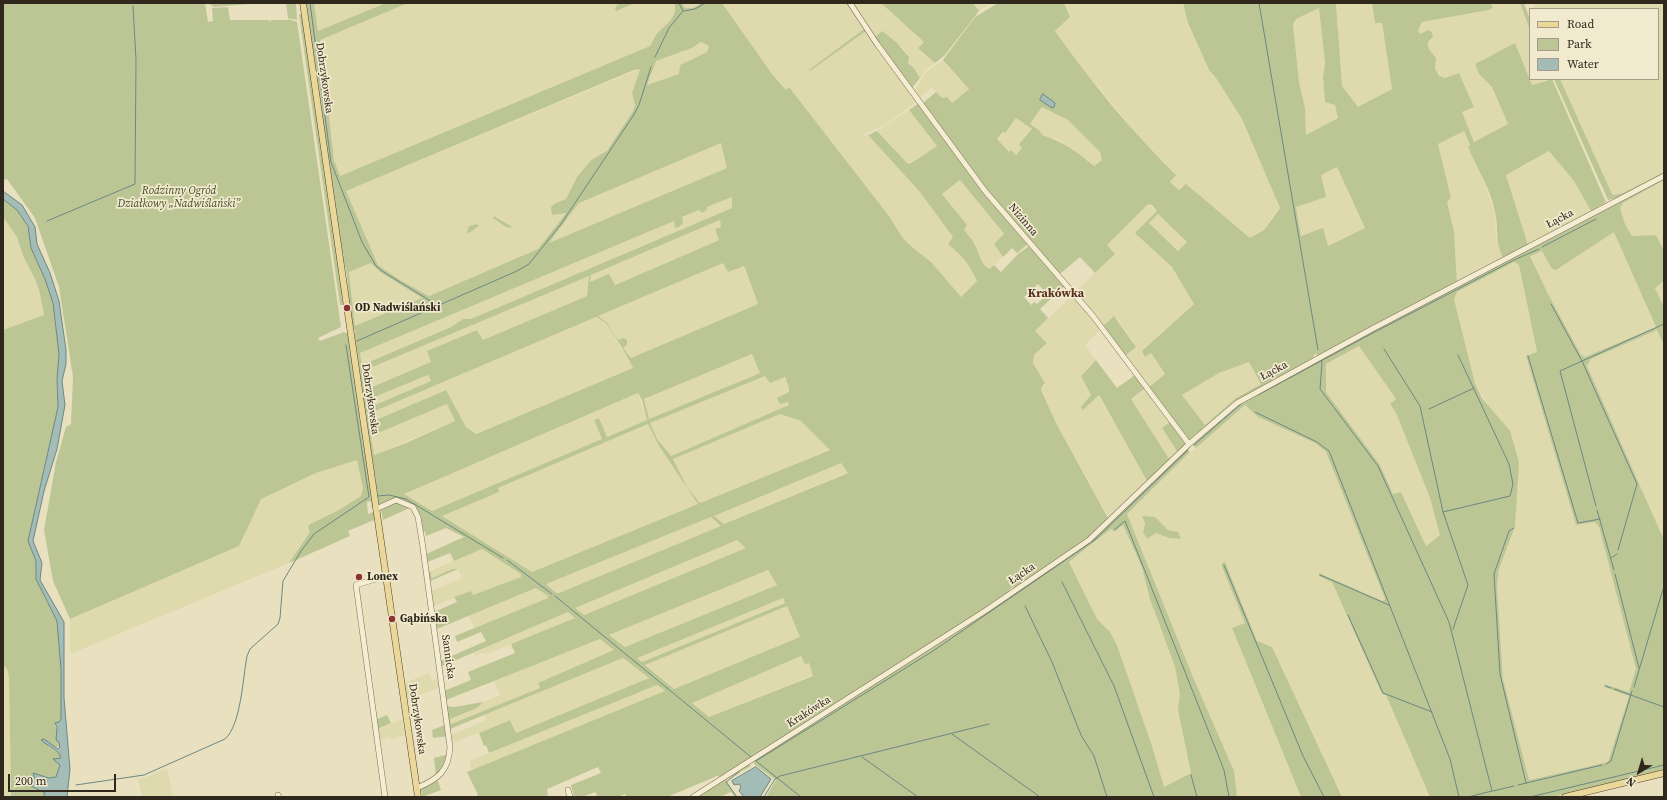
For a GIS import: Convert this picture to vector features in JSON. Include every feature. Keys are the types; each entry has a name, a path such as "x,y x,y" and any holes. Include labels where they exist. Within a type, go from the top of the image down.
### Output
{"main road":[{"name":"Dobrzykowska","path":"303,3 418,797"},
{"path":"1565,797 1664,773"}],"street":[{"name":"Nizinna","path":"850,3 877,44 985,191 1093,316 1189,444"},
{"name":"Łącka","path":"934,644 1089,540 1189,444 1233,406 1247,397 1664,176"},
{"name":"Sannicka","path":"376,509 396,500 413,507 418,517 422,541 450,747 447,762 442,774 417,788"},
{"path":"386,576 356,585 386,797"},
{"name":"Krakówka","path":"693,797 934,644"},
{"path":"568,790 570,797"}],"shaded area":[{"path":"314,3 386,3 318,31"},
{"path":"408,3 619,3 616,11 635,3 674,3 675,12 672,19 654,37 650,46 340,176 334,160 319,40"},
{"path":"682,3 702,3 689,9 685,8"},
{"path":"722,3 846,3 864,29 810,70 866,31 918,101 883,126 864,134 865,136 868,135 920,192 953,237 948,244 966,259 977,281 960,297 932,263 917,253 902,237 889,216 789,87 787,90 772,74"},
{"path":"852,3 881,3 924,42 918,48 935,63 926,69 920,78 908,62 908,55 901,46 875,37"},
{"path":"973,3 992,3 979,11"},
{"path":"1064,3 1183,3 1188,23 1209,70 1216,78 1242,119 1280,208 1264,230 1250,238 1186,185 1179,190 1170,182 1176,174 1142,141 1102,91 1086,74 1055,31 1070,17"},
{"path":"1336,3 1372,3 1375,23 1382,23 1392,89 1358,108 1342,86"},
{"path":"1491,3 1520,3 1529,27 1529,78 1515,43 1475,64 1479,74 1492,87 1508,124 1474,142 1462,112 1474,107 1459,73 1445,78 1439,76 1427,45 1428,42 1432,40 1432,32 1430,30 1420,34 1418,32 1422,22 1493,8"},
{"path":"1532,3 1664,3 1664,172 1623,193 1612,194 1560,80 1659,80 1659,8 1534,8"},
{"path":"1319,8 1325,63 1323,77 1325,102 1335,105 1338,118 1306,135 1305,108 1299,82 1293,24 1296,19"},
{"path":"702,42 709,46 707,52 680,65 679,74 647,85 656,61 692,48"},
{"path":"943,60 969,89 952,103 942,98 932,88 920,98 915,90 926,72"},
{"path":"640,69 632,93 635,106 633,111 607,152 591,160 577,177 566,199 554,204 552,215 566,212 538,249 429,296 400,280 378,265 345,191","holes":["498,217 512,228 506,227 493,218"]},
{"path":"1530,80 1544,80 1532,85"},
{"path":"1042,107 1068,120 1100,152 1102,160 1094,166 1058,139 1042,135 1039,130 1030,124"},
{"path":"909,110 937,146 908,164 877,131"},
{"path":"1016,118 1032,129 1019,144 1023,148 1016,155 1009,152 997,139 1009,129"},
{"path":"1464,131 1495,212 1496,237 1503,258 1457,283 1454,231 1447,202 1451,198 1438,144"},
{"path":"721,142 728,168 548,244 579,203"},
{"path":"1550,151 1574,181 1591,211 1528,245 1506,175"},
{"path":"1337,167 1365,228 1328,246 1301,236 1296,207 1325,197 1321,175"},
{"path":"960,180 1004,235 994,244 1003,257 990,269 986,267 976,251 976,245 963,230 967,225 942,194"},
{"path":"1664,180 1664,251 1656,235 1632,236 1625,224 1620,208 1623,203"},
{"path":"732,197 732,208 471,319 461,320 451,327 362,365 359,353 674,221 675,226 682,218 699,210 702,213 706,211 707,207"},
{"path":"1148,204 1157,211 1136,233 1172,267 1194,304 1142,351 1151,353 1165,374 1148,388 1125,356 1133,341 1115,316 1103,326 1075,292 1115,254 1107,245"},
{"path":"1158,214 1188,242 1178,251 1149,223"},
{"path":"3,217 17,237 23,256 35,279 39,290 44,316 3,330"},
{"path":"720,220 721,227 719,240 717,241 614,285 590,282 591,275"},
{"path":"1614,231 1656,327 1585,357 1581,355 1548,294 1530,255 1542,251 1552,269 1556,270"},
{"path":"723,262 743,266 758,304 631,358 623,348 626,346 618,340 611,327 598,316"},
{"path":"1514,262 1519,265 1537,353 1526,356 1576,525 1595,522 1599,527 1636,669 1630,692 1605,684 1604,687 1629,696 1608,762 1528,780 1503,679 1497,585 1499,569 1515,529 1516,507 1487,403 1475,383 1454,299 1457,292"},
{"path":"372,263 380,272 422,298 355,327 349,272"},
{"path":"589,276 587,296 483,340 478,330 427,351 431,362 365,390 363,371"},
{"path":"1664,281 1664,307 1655,288"},
{"path":"1072,296 1101,329 1085,345 1096,360 1081,375 1091,395 1083,409 1098,395 1147,481 1109,518 1056,423 1041,390 1045,384 1033,363 1034,355 1047,343 1035,331"},
{"path":"596,317 610,329 620,347 630,359 634,368 475,434 466,427 446,390 369,423 368,414"},
{"path":"1657,330 1664,345 1664,540 1587,366 1591,359"},
{"path":"1359,346 1396,399 1390,404 1396,413 1430,498 1441,535 1426,546 1401,492 1393,494 1380,465 1326,392 1326,364"},
{"path":"752,354 760,373 649,419 644,399"},
{"path":"1249,362 1261,384 1236,398 1205,425 1182,395 1219,373"},
{"path":"428,375 431,381 368,408 367,400"},
{"path":"765,375 784,377 790,389 787,394 781,396 790,405 670,456 657,439 650,423"},
{"path":"1145,388 1170,422 1162,428 1178,452 1169,460 1131,399"},
{"path":"638,393 647,420 607,438 599,418 594,420 602,439 432,511 403,494"},
{"path":"447,404 455,421 374,455 371,436"},
{"path":"1245,405 1258,417 1315,443 1326,452 1385,599 1384,601 1319,573 1332,582 1382,694 1386,695 1430,797 1342,797 1272,647 1257,641 1224,562 1222,567 1245,623 1232,629 1301,797 1237,797 1234,771 1193,677 1127,514 1179,463","holes":["1142,516 1168,530 1175,531 1181,539 1169,538 1156,533 1148,539 1143,529 1145,523"]},
{"path":"780,414 801,421 831,449 700,503 687,487 673,459"},
{"path":"648,424 659,446 698,504 532,572 441,516 498,492 497,488"},
{"path":"358,460 359,464 363,488 361,496 337,511 310,524 310,532 289,563 70,654 70,619 239,546 260,499 316,473"},
{"path":"841,462 848,472 724,524 713,515"},
{"path":"711,517 722,526 559,593 556,593 546,584"},
{"path":"1123,525 1147,582 1154,610 1175,666 1180,694 1178,709 1191,773 1163,788 1152,746 1117,645 1110,632 1097,619 1069,562 1111,529"},
{"path":"737,539 746,548 584,615 574,607"},
{"path":"482,549 521,574 521,577 473,596 470,591 433,607 431,591 462,578 458,569 452,569 432,578 430,571"},
{"path":"768,570 777,585 625,647 609,635"},
{"path":"536,588 548,596 548,598 474,628 469,616"},
{"path":"783,598 786,602 642,662 636,657"},
{"path":"787,606 801,637 674,689 645,664"},
{"path":"568,612 575,618 484,655 483,653 475,656 474,653"},
{"path":"600,639 613,649 614,652 538,683 540,688 451,724 450,719 477,708 483,702 500,695 494,681"},
{"path":"801,656 809,663 813,675 709,717 691,702"},
{"path":"623,658 649,678 516,733 510,720 451,744 451,735 486,720 485,715"},
{"path":"3,665 7,669 9,677 11,797 3,797"},
{"path":"429,673 432,681 440,678 441,687 407,700 405,683"},
{"path":"657,685 665,692 472,770 469,761"},
{"path":"402,719 405,735 390,740 389,737 378,741 377,729"},
{"path":"167,768 173,797 142,797 138,779 147,777"}],"green space":[{"name":"Rodzinny Ogród Działkowy „Nadwiślański”","path":"3,3 205,3 208,22 213,21 212,8 228,7 230,20 269,20 270,22 271,20 288,19 297,22 341,327 318,338 320,341 344,332 348,334 373,507 372,509 371,501 367,502 368,514 373,512 375,514 374,520 348,531 350,536 289,563 310,532 308,527 310,524 337,511 361,496 363,488 357,460 316,473 261,499 239,546 70,619 53,581 44,530 56,462 66,427 71,424 73,377 59,287 35,218 7,179 3,180"},
{"path":"208,3 261,3 214,7"},
{"path":"286,3 296,3 297,20 288,18"},
{"path":"306,3 314,3 318,31 386,3 408,3 320,40 334,160 340,176 650,46 656,35 673,17 675,8 674,3 682,3 685,8 693,8 702,3 722,3 772,74 786,90 789,87 889,216 902,237 932,263 961,297 977,281 965,261 948,244 953,237 920,192 868,135 877,131 908,164 911,163 937,146 909,110 919,103 984,192 1028,244 1017,253 1012,248 1003,257 994,244 1004,234 960,180 942,194 967,225 964,230 974,243 985,266 990,269 994,265 1001,272 1018,254 1029,246 1066,287 1064,287 1040,309 1048,318 1035,331 1047,343 1034,355 1033,363 1045,383 1065,364 1043,385 1041,390 1056,423 1108,518 1147,481 1099,395 1083,410 1081,407 1091,395 1081,376 1096,360 1117,388 1135,375 1145,388 1131,399 1169,459 1177,451 1162,428 1170,422 1186,445 1093,535 1016,588 1012,587 1007,593 985,609 722,777 717,776 667,797 627,797 625,794 618,797 598,797 595,792 582,797 574,797 571,785 601,773 598,767 547,789 548,795 543,797 474,797 478,795 467,772 665,691 657,685 489,753 486,745 484,746 479,733 510,720 516,733 649,678 623,658 450,729 447,706 454,707 483,702 477,708 450,719 451,724 540,688 538,683 614,650 600,639 446,700 444,691 471,680 468,672 515,653 511,644 575,618 568,612 440,667 440,661 486,641 481,632 457,642 455,636 548,598 548,596 536,588 437,629 434,612 457,602 454,597 471,591 473,595 521,577 521,574 482,549 454,561 450,553 425,563 424,555 464,537 446,528 426,536 425,531 422,532 417,510 404,501 379,506 375,479 377,478 375,477 363,397 365,396 363,395 354,333 356,332 353,327 349,309 347,275 342,258 344,254 342,254 326,134 324,132","holes":["701,42 709,46 707,52 680,65 679,74 647,85 656,61 692,48","640,69 632,93 635,106 633,111 607,151 591,160 577,177 566,199 554,204 551,207 552,215 566,213 538,249 429,296 400,280 378,265 346,191 634,70","721,143 727,168 549,243 579,203","732,197 732,208 471,319 463,319 451,327 362,365 360,353 674,221 675,228 679,227 683,223 682,217 699,210 702,213 707,210 707,207","720,220 721,227 715,229 719,240 615,285 609,274 590,282 591,275","371,263 380,272 422,298 355,326 349,272","723,263 728,272 744,266 758,304 631,358 623,348 627,345 627,340 623,338 618,340 608,324 598,316","589,276 587,296 483,340 477,330 427,351 431,362 365,390 363,371","1038,284 1047,294 1037,304 1034,302 1031,305 1024,297","596,317 607,325 626,354 633,368 476,434 466,427 446,390 369,423 368,414","752,354 760,373 649,419 644,399","428,375 431,381 368,408 367,400","765,376 770,383 785,377 789,392 777,398 780,404 788,402 789,405 671,456 657,439 650,423","638,393 642,400 647,420 607,437 599,418 594,420 602,439 432,511 404,494","447,404 455,421 406,443 374,455 371,436","780,414 801,421 830,450 700,503 687,487 673,459","648,424 659,446 698,504 532,572 442,516 499,492 498,488","841,463 848,473 724,524 714,516","711,517 721,526 559,593 556,593 546,584","737,540 746,548 584,615 575,608","768,570 777,585 625,647 609,635","783,598 785,603 642,662 637,658","787,606 800,637 674,689 645,665","801,656 805,664 809,663 813,676 709,717 692,703"]},
{"path":"619,3 635,3 616,11 615,8"},
{"path":"846,3 848,3 866,31 810,71 809,70 864,29"},
{"path":"881,3 973,3 979,11 945,55 935,63 918,48 924,42"},
{"path":"998,3 1064,3 1070,17 1055,31 1112,106 1176,175 1170,182 1179,190 1186,184 1250,238 1264,230 1280,208 1242,119 1216,78 1209,70 1188,23 1183,3 1336,3 1342,86 1358,107 1392,89 1382,23 1375,23 1372,3 1491,3 1493,8 1489,10 1422,22 1418,31 1420,34 1428,30 1432,32 1433,37 1428,42 1428,45 1429,49 1436,58 1435,68 1439,76 1445,78 1459,73 1474,107 1462,112 1474,142 1508,124 1492,87 1479,74 1475,64 1515,43 1532,85 1552,80 1606,202 1591,211 1574,181 1549,151 1506,175 1528,245 1503,258 1500,251 1493,203 1468,146 1470,145 1464,131 1438,144 1451,198 1447,202 1454,231 1457,283 1317,357 1316,353 1312,359 1240,399 1190,442 1148,388 1165,374 1151,353 1145,357 1142,351 1194,304 1172,267 1135,233 1157,211 1152,205 1148,204 1107,245 1115,254 1095,273 1080,257 1060,274 987,192 924,104 924,102 936,92 942,98 947,97 952,103 969,89 943,60 975,17","holes":["1319,8 1325,63 1323,77 1325,102 1335,105 1338,118 1306,135 1305,108 1299,82 1293,24 1296,19","1042,107 1068,120 1100,152 1102,160 1094,166 1082,156 1057,140 1042,135 1039,130 1030,124","1016,118 1032,129 1019,144 1022,148 1016,155 1011,150 1009,152 997,139 1003,132 1005,133","1337,167 1365,228 1328,246 1323,228 1301,236 1296,207 1326,197 1321,175","1158,214 1187,242 1178,251 1149,223","1249,362 1261,384 1236,398 1205,425 1182,395 1219,373"]},
{"path":"1520,3 1524,3 1529,17 1529,27"},
{"path":"299,14 301,14 304,23 342,289 343,305 340,305"},
{"path":"882,31 897,43 909,57 908,63 914,68 920,78 912,88 875,37"},
{"path":"1554,80 1560,80 1612,194 1623,193 1664,172 1664,174 1621,197 1608,200"},
{"path":"1664,177 1664,180 1623,203 1620,208 1625,224 1632,236 1656,235 1664,251 1664,281 1655,288 1664,307 1664,345 1657,330 1591,359 1587,366 1664,540 1664,770 1553,797 1430,797 1386,695 1382,694 1332,582 1319,576 1319,573 1383,601 1385,599 1326,452 1315,443 1258,417 1245,405 1196,448 1192,444 1241,401","holes":["1614,232 1656,327 1585,357 1581,355 1548,294 1530,256 1542,251 1552,269 1556,270","1514,262 1519,265 1537,352 1526,356 1576,525 1595,522 1599,527 1636,669 1629,692 1604,684 1604,687 1629,696 1608,762 1529,780 1503,679 1497,585 1499,569 1515,527 1519,462 1510,431 1482,398 1475,383 1454,299 1457,292","1359,346 1396,399 1390,404 1396,413 1430,498 1440,535 1426,546 1401,492 1393,494 1380,465 1326,392 1326,364"]},
{"path":"3,199 17,210 28,226 31,248 45,279 53,303 59,354 57,378 58,407 28,541 36,561 36,574 46,600 57,618 61,669 61,719 59,722 55,723 60,747 47,746 56,750 59,754 61,758 56,761 60,765 56,777 49,778 34,773 35,779 31,786 45,793 43,797 11,797 9,677 7,669 3,665 3,330 44,315 39,290 35,279 23,256 17,237 3,217"},
{"path":"494,216 512,228 506,227 493,218"},
{"path":"477,224 479,226 469,233 467,232 469,226"},
{"path":"1114,316 1136,347 1125,356 1103,326"},
{"path":"1187,449 1190,452 1127,514 1193,677 1234,771 1237,797 766,797 776,780 754,764 754,760 964,628 1090,541","holes":["1123,525 1142,568 1150,599 1175,667 1180,694 1178,709 1191,773 1164,787 1152,746 1117,645 1110,632 1097,619 1069,562 1111,529 1115,531"]},
{"path":"394,502 412,507 383,520 381,510"},
{"path":"1142,516 1155,517 1168,530 1178,532 1181,539 1169,538 1156,533 1147,539 1143,532 1145,523"},
{"path":"1225,562 1257,641 1272,647 1342,797 1301,797 1232,628 1245,623 1222,567 1222,563"},
{"path":"452,569 458,569 428,582 427,573 430,571 432,578"},
{"path":"387,715 391,723 377,729 375,720"},
{"path":"447,724 449,736 433,738 432,730"},
{"path":"449,754 447,761 436,777 434,758"},
{"path":"749,764 751,766 726,780 737,797 735,797 731,792 720,797 696,797"},
{"path":"437,779 441,790 422,797 421,788"}],"water":[{"path":"1043,94 1055,103 1054,107 1052,108 1040,100"},
{"path":"3,191 22,205 35,227 37,244 50,273 59,301 66,350 66,364 62,381 65,405 57,449 44,491 33,541 42,563 40,580 64,622 64,698 70,769 67,797 43,797 45,793 31,786 35,779 33,773 49,778 56,777 60,765 53,759 61,758 56,750 41,740 44,739 58,749 60,747 59,742 56,740 57,727 55,723 59,722 61,719 61,669 57,621 36,579 36,561 28,541 58,407 57,378 59,354 53,303 45,279 31,248 28,226 17,210 3,199"},
{"path":"756,767 771,779 760,797 744,797 739,791 741,787 739,784 734,785 732,781"}],"waterway":[{"path":"310,3 331,162 362,242 376,266 437,305"},
{"path":"655,57 669,28 683,11 679,3"},
{"path":"684,11 695,9 705,3"},
{"path":"1259,3 1318,350"},
{"path":"47,221 135,184 136,60 133,6"},
{"path":"357,341 517,271 529,264 561,224 633,116 639,105 651,67"},
{"path":"1542,247 1596,219"},
{"path":"1258,395 1371,334 1514,260 1539,249"},
{"path":"1551,304 1582,361 1637,484 1618,550"},
{"path":"1596,506 1560,371 1664,324"},
{"path":"76,785 144,775 225,739 230,732 235,723 238,712 247,656 250,649 278,624 280,618 283,581 301,551 314,534 369,497 346,345"},
{"path":"1384,349 1420,406 1443,512 1468,585 1453,629"},
{"path":"1443,512 1510,496 1513,484 1509,464 1458,355"},
{"path":"1528,356 1578,523 1600,519"},
{"path":"1321,360 1320,389 1378,466 1449,622 1492,791 1468,797"},
{"path":"1429,409 1474,388"},
{"path":"1194,445 1241,404"},
{"path":"1255,412 1317,442 1329,451 1450,759 1459,797"},
{"path":"756,761 933,651 1096,539 1188,450"},
{"path":"378,496 389,495 406,499 503,558"},
{"path":"1597,510 1614,570"},
{"path":"1114,530 1125,521 1224,770 1229,797"},
{"path":"1514,528 1509,531 1494,574 1500,674 1526,783"},
{"path":"1611,558 1617,554"},
{"path":"507,560 552,594"},
{"path":"1224,565 1303,756 1324,797"},
{"path":"1615,574 1639,668"},
{"path":"1320,575 1389,605"},
{"path":"1062,582 1114,686 1154,797"},
{"path":"1634,687 1664,586"},
{"path":"555,596 751,757"},
{"path":"1025,606 1052,662 1081,735 1094,756 1107,797"},
{"path":"1348,615 1383,693 1432,712"},
{"path":"1606,686 1611,688"},
{"path":"1614,689 1664,707"},
{"path":"1606,764 1611,761 1632,691"},
{"path":"764,797 775,779 780,776 989,724"},
{"path":"952,734 1040,797"},
{"path":"862,757 918,797"},
{"path":"756,761 801,797"},
{"path":"1518,785 1602,765"},
{"path":"1530,797 1664,765"},
{"path":"737,797 726,782 739,772"},
{"path":"1191,775 1197,797"},
{"path":"1493,791 1514,786"}],"place":[{"name":"OD Nadwiślański","path":"347,308"},
{"name":"Lonex","path":"359,577"},
{"name":"Gąbińska","path":"392,619"}],"district":[{"name":"Krakówka","path":"1056,294"}]}
